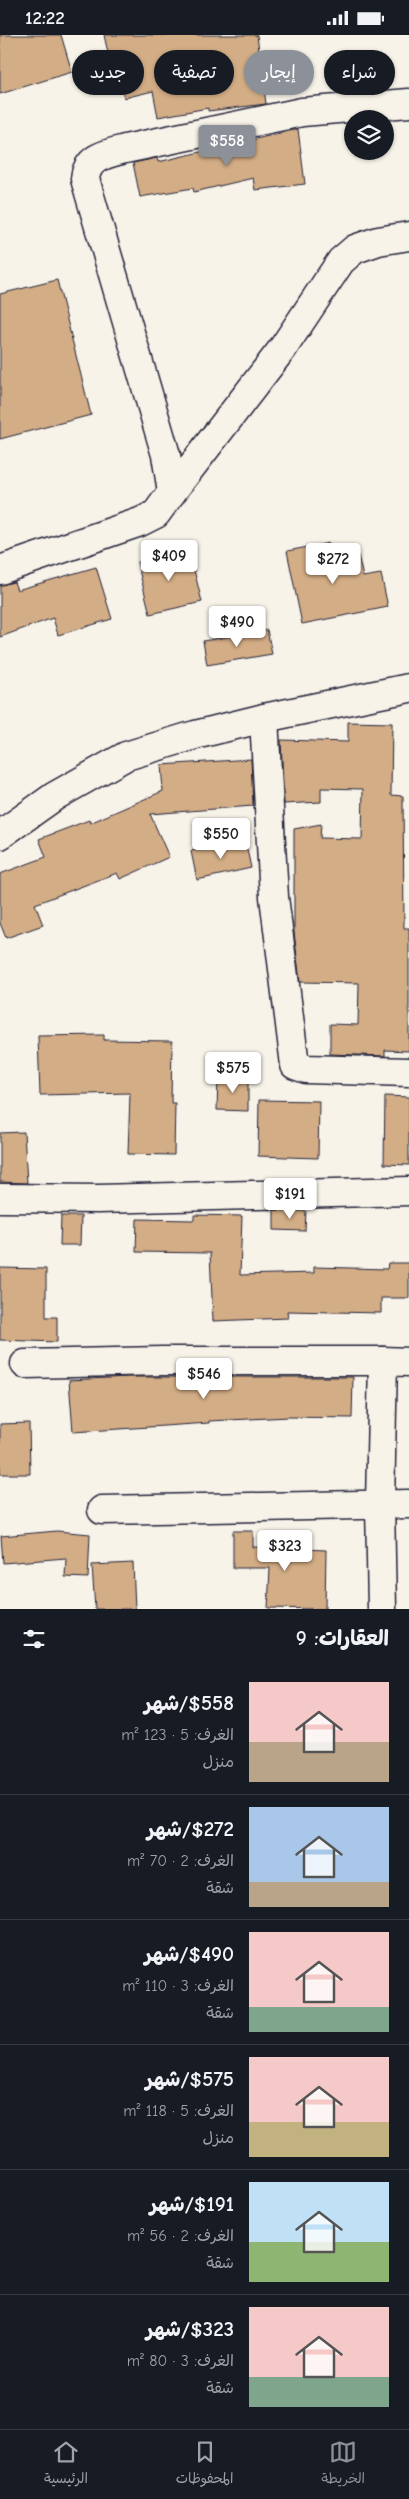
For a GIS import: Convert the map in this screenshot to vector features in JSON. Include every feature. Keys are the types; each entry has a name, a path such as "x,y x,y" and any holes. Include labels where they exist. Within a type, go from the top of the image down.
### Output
{"street":[{"path":"172,491 166,455 85,179 86,169 101,155 302,112 409,103"},
{"path":"0,570 140,522 156,514 283,348 341,261 355,249 378,241 409,236"},
{"path":"0,835 55,797 126,757 196,735 264,718 409,688"},
{"path":"264,718 274,897 295,1065 306,1069 409,1072"},
{"path":"0,1198 98,1199 409,1191"},
{"path":"25,1364 162,1361 396,1362 380,1504 382,1609"},
{"path":"102,1510 409,1504"}],"building":[{"path":"0,35 61,35 72,72 0,94"},
{"path":"104,35 257,35 259,50 244,50 244,95 265,95 266,104 208,111 208,108 158,117 153,91 144,93 144,50 107,50"},
{"path":"123,95 136,95 124,98"},
{"path":"298,129 305,184 255,190 253,178 194,192 193,188 140,197 133,163 157,158 158,162"},
{"path":"57,280 91,415 0,439 0,294"},
{"path":"329,543 332,560 358,555 363,577 381,574 388,607 302,624 287,551"},
{"path":"189,550 202,602 150,614 137,562"},
{"path":"96,567 112,619 58,635 53,618 0,637 0,585 14,582 17,590"},
{"path":"267,630 272,654 207,665 203,641"},
{"path":"348,722 392,723 391,795 403,796 404,928 409,928 409,1051 385,1050 385,1056 330,1054 330,1024 358,1025 359,983 300,982 294,932 294,829 321,824 320,838 362,839 363,789 321,788 321,802 284,804 281,740 348,742"},
{"path":"251,759 253,806 150,814 169,857 120,879 117,873 35,904 43,925 6,938 0,923 0,874 46,857 39,839 89,820 90,823 163,791 161,765"},
{"path":"245,840 251,868 197,880 191,851"},
{"path":"104,1035 104,1040 172,1041 171,1103 175,1103 174,1155 128,1154 130,1093 40,1095 38,1036"},
{"path":"218,1076 248,1077 248,1111 217,1110"},
{"path":"385,1096 409,1097 409,1165 384,1164"},
{"path":"259,1100 319,1101 318,1158 258,1156"},
{"path":"24,1132 27,1183 0,1182 0,1133"},
{"path":"274,1210 306,1211 305,1231 274,1230"},
{"path":"194,1215 242,1216 240,1275 314,1273 314,1267 387,1269 388,1263 409,1263 409,1298 381,1298 381,1313 287,1311 288,1318 213,1321 210,1253 136,1252 137,1219 194,1220"},
{"path":"61,1216 81,1216 80,1245 60,1245"},
{"path":"0,1268 46,1269 46,1317 57,1317 57,1342 0,1340"},
{"path":"128,1377 353,1377 352,1418 289,1417 209,1421 209,1423 73,1432 69,1380"},
{"path":"29,1423 30,1474 0,1474 0,1424"},
{"path":"57,1531 90,1534 88,1578 65,1577 66,1558 3,1563 1,1536"},
{"path":"233,1531 253,1531 253,1547 326,1550 325,1609 268,1608 270,1568 233,1568"},
{"path":"133,1563 135,1609 95,1609 92,1565"}]}
